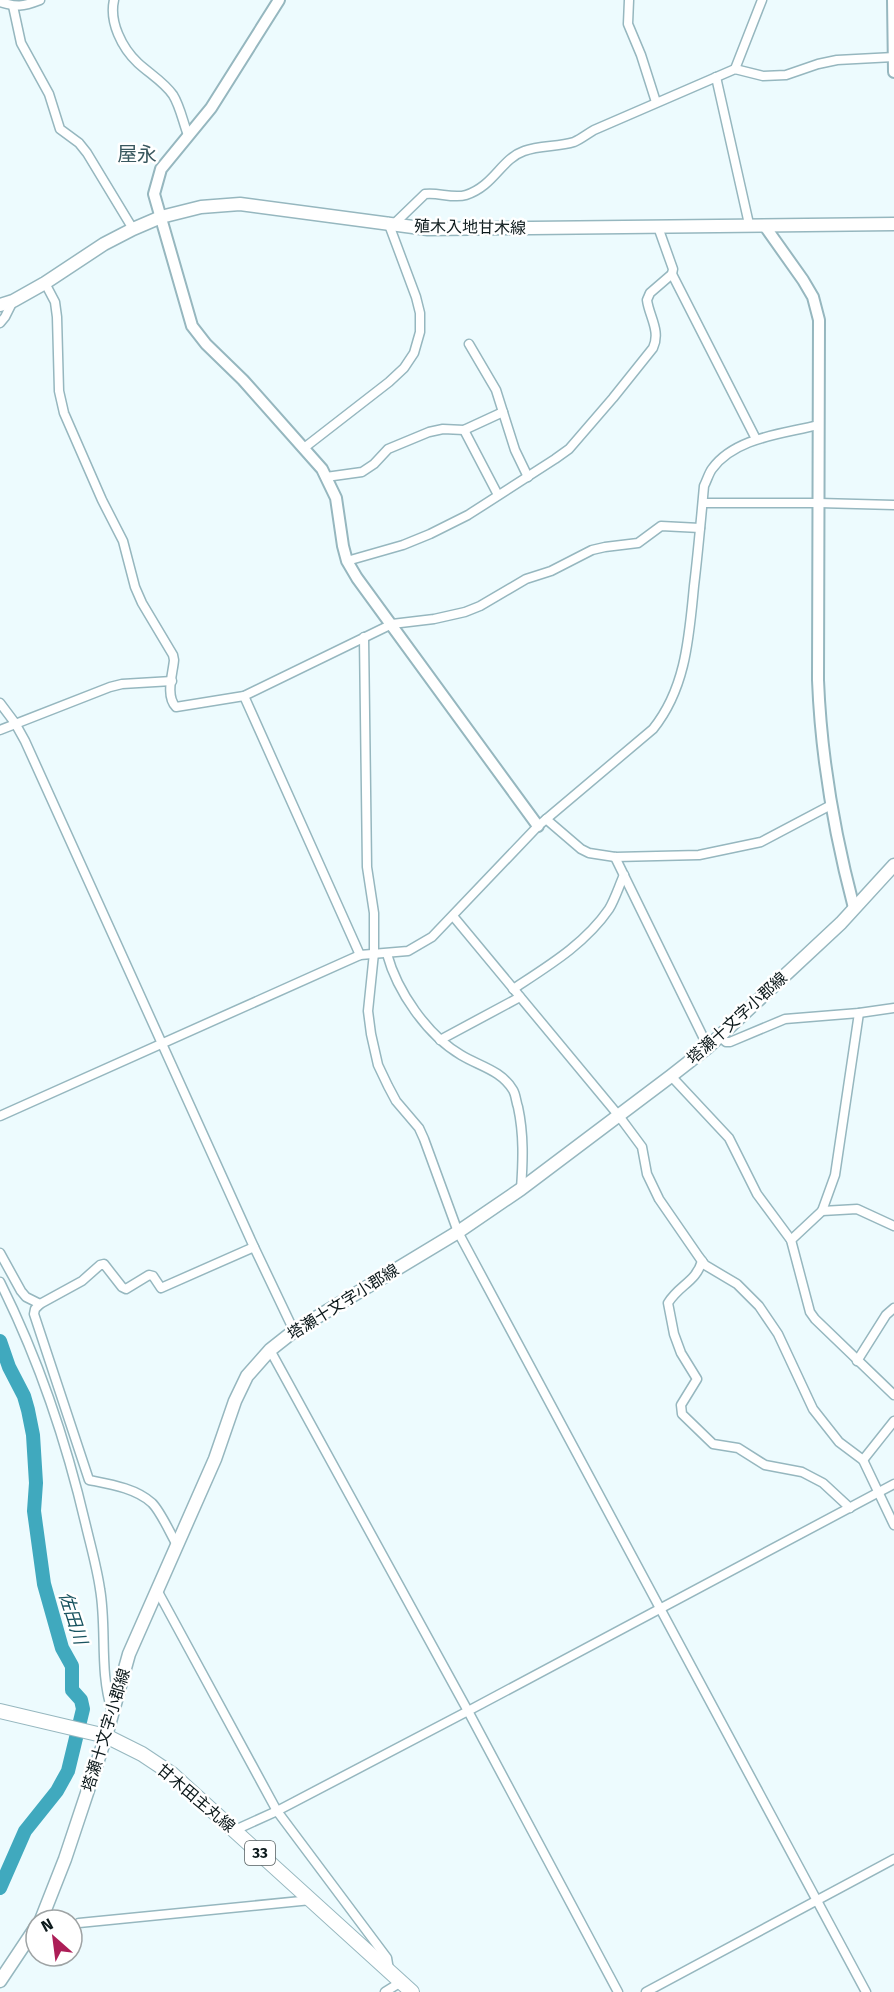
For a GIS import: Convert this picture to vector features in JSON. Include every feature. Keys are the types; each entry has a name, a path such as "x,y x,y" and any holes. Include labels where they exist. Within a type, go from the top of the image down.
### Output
{"main road":[{"name":"殖木入地甘木線","path":"0,305 13,301 45,284 104,244 133,229 161,217 201,207 240,204 428,229 894,224"},
{"name":"塔瀬十文字小郡線","path":"46,1908 65,1859 101,1735 112,1711 129,1654 215,1459 235,1401 247,1376 270,1350 294,1331 458,1232 521,1189 708,1047 841,922 894,866"},
{"name":"甘木田主丸線","path":"0,1711 101,1735 142,1754 172,1774 412,1992"},
{"path":"0,1981 24,1945"}],"street":[{"path":"40,0 23,6 8,3 21,43 49,94 60,129 79,143 87,153 133,229"},
{"path":"114,0 112,15 115,26 129,54 166,86 174,96 188,135"},
{"path":"279,0 211,108 161,169 154,194 192,326 322,469 336,498 343,546 347,561 357,578 542,823 589,853 615,857 699,855 761,842 831,805"},
{"path":"629,0 628,24 656,102"},
{"path":"735,69 762,0"},
{"path":"893,0 894,72"},
{"path":"304,448 389,382 404,368 414,353 420,332 420,313 391,223 425,194 463,196 474,192 492,180 508,162 525,150 580,139 594,130 656,102 735,69 763,76 786,75 837,60 894,57"},
{"path":"716,77 749,224"},
{"path":"764,225 813,297 819,320 818,680 820,723 831,805 854,908"},
{"path":"658,227 673,269 672,273 756,439"},
{"path":"347,561 403,545 468,515 568,449 614,398 653,348 656,333 647,300 650,293 667,280 672,273"},
{"path":"45,284 54,302 57,317 59,391 64,413 102,500 123,541 138,595 173,655 171,700 177,707 244,696 392,624 434,619 465,612 480,606 526,579 551,571 592,550 638,543 661,526 700,528"},
{"path":"0,323 13,301"},
{"path":"469,344 496,390 515,450 528,477"},
{"path":"326,477 367,470 388,449 429,432 443,429 464,430 503,412"},
{"path":"0,1116 360,954 408,951 432,937 542,823 653,729 663,717 674,697 689,643 704,486 712,469 725,457 756,439 819,425"},
{"path":"464,430 498,495"},
{"path":"702,504 819,503 894,506"},
{"path":"364,637 367,867 374,914 374,953 368,1011 378,1065 396,1101 424,1139 458,1232 866,1992"},
{"path":"0,730 110,687 122,684 172,681"},
{"path":"244,696 360,954"},
{"path":"0,703 25,741 294,1331"},
{"path":"615,857 708,1047"},
{"path":"513,989 560,959 592,931 610,907 624,876"},
{"path":"453,916 619,1116 642,1147 647,1174 659,1199 702,1261 729,1278 759,1306 778,1334 813,1409 839,1442 863,1461 894,1525"},
{"path":"387,954 398,983 429,1030 461,1055 497,1072 514,1092 522,1125 524,1150 521,1189"},
{"path":"440,1040 520,997"},
{"path":"719,1036 726,1042 730,1042 785,1019 894,1008"},
{"path":"791,1240 822,1211 835,1175 859,1013"},
{"path":"671,1076 729,1138 757,1194 791,1240 810,1312 893,1393"},
{"path":"822,1211 857,1209 894,1226"},
{"path":"177,1545 153,1504 116,1485 89,1479 34,1314 35,1309 82,1281 100,1265 104,1264 126,1289 149,1275 153,1276 161,1288 254,1247"},
{"path":"0,1253 21,1291 26,1297 40,1304"},
{"path":"702,1261 696,1275 678,1290 668,1303 674,1334 681,1353 697,1379 681,1405 682,1414 713,1444 738,1448 765,1465 802,1472 823,1483 850,1508"},
{"path":"0,1282 21,1322 41,1372 71,1464 101,1590 106,1693 112,1711"},
{"path":"857,1360 886,1316 894,1308"},
{"path":"270,1350 468,1711 618,1992"},
{"path":"863,1461 894,1422"},
{"path":"235,1830 277,1811 468,1711 894,1484"},
{"path":"157,1590 277,1811 387,1958 389,1970"},
{"path":"646,1992 894,1859"},
{"path":"84,1923 312,1900"},
{"path":"385,1992 401,1982"}],"waterway":[{"name":"佐田川","path":"0,1341 28,1410 33,1435 36,1483 34,1511 44,1584 62,1648 72,1666 72,1690 81,1700 83,1709 68,1771 57,1791 25,1831 0,1888"}],"district":[{"name":"屋永","path":"137,154"}]}
